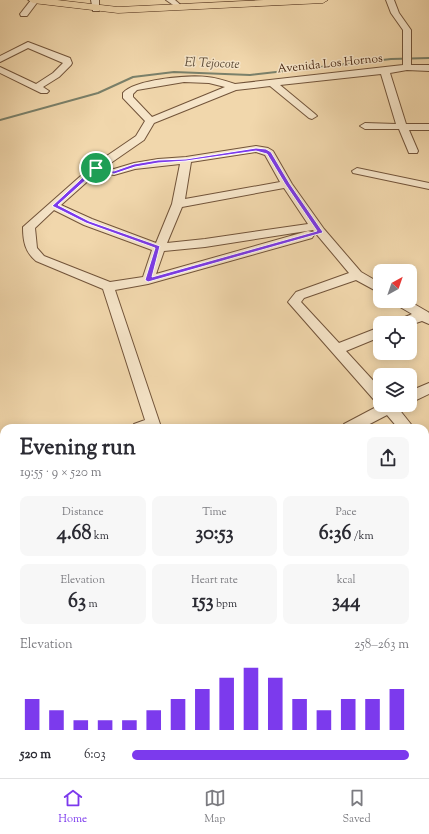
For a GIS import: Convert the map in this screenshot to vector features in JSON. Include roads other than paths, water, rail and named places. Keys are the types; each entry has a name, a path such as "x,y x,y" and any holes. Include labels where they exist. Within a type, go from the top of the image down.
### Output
{"main road":[{"path":"34,0 96,4 118,10 270,1 323,0"}],"street":[{"path":"24,14 34,0"},
{"path":"170,0 179,7"},
{"path":"390,0 395,13 407,30 407,61"},
{"path":"0,59 28,45 67,60 68,62 40,89 0,70"},
{"name":"Avenida Los Hornos","path":"150,121 234,88 271,82 386,72 407,61 429,68"},
{"path":"386,72 402,126 413,151"},
{"path":"153,424 108,287 99,280 45,261 35,254 29,241 29,227 96,168 140,138 150,121 128,98 128,93 134,88 183,79 208,79 222,82 234,88"},
{"path":"271,82 312,116"},
{"path":"365,126 429,127"},
{"path":"96,168 114,172 134,166 158,162 186,160 260,149 269,153 287,184 318,229 357,275 373,285"},
{"path":"148,280 158,248 178,204 186,160"},
{"path":"357,171 429,186"},
{"path":"178,204 287,184"},
{"path":"54,206 88,222 158,248 318,229"},
{"path":"108,287 148,280 318,229"},
{"path":"357,275 300,295 294,302 373,389"},
{"path":"411,308 426,317"},
{"path":"337,349 373,335"},
{"path":"417,394 429,388"},
{"path":"355,424 374,412"},
{"path":"394,412 404,424"}],"waterway":[{"name":"El Tejocote","path":"0,120 98,93 133,77 174,72 250,75 391,59 429,58"}]}
